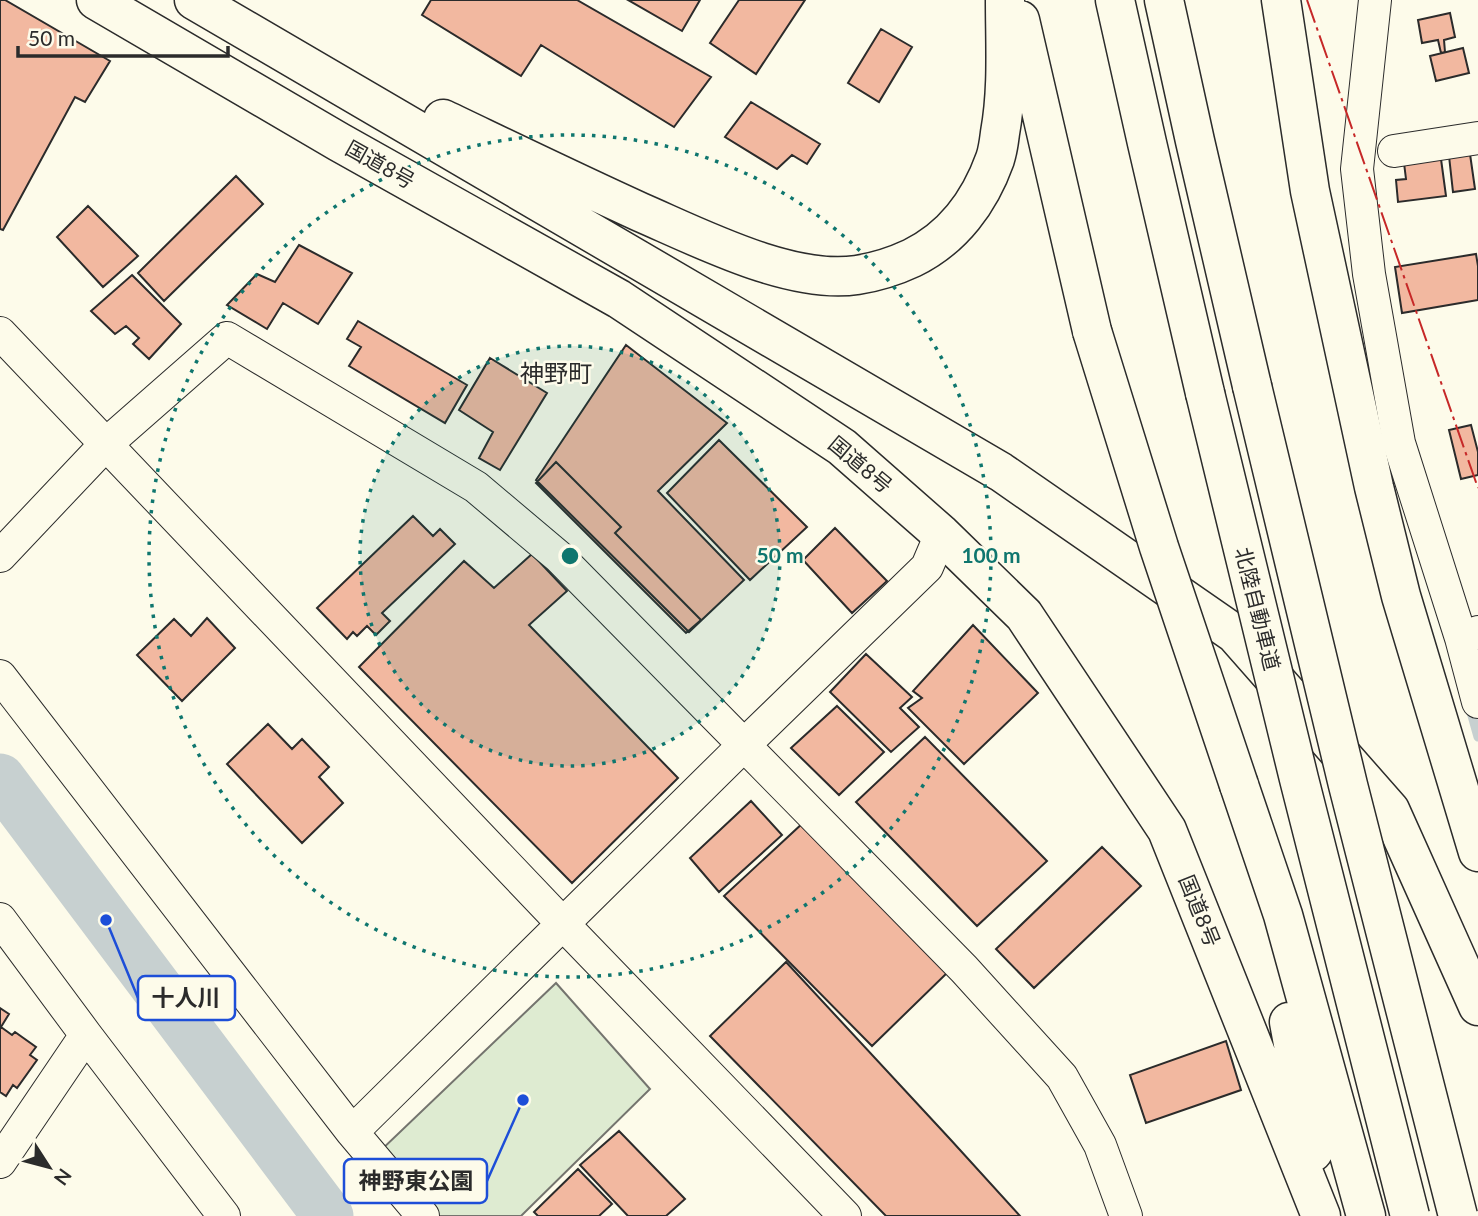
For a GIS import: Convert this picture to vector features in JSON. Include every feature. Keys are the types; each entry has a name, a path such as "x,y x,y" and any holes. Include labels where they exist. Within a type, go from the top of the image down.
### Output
{"highway":[{"name":"国道8号","path":"96,0 339,142 619,299 842,447 941,534 1024,615 1167,830 1323,1216"},
{"path":"201,3 705,241 765,264 817,275 855,275 894,266 930,249 957,226 980,194 996,157 1004,110 1005,0"},
{"path":"1016,0 1092,331 1159,547 1283,915 1366,1216"},
{"name":"北陸自動車道","path":"1115,0 1205,393 1410,1216"},
{"path":"1164,0 1252,386 1345,772 1458,1216"},
{"path":"1281,0 1310,191 1374,487 1401,596 1478,852"},
{"path":"201,3 1001,471 1235,634 1390,810 1478,1006"},
{"path":"1239,785 1290,1026 1323,1216"}],"street":[{"path":"1375,0 1357,169 1369,274 1399,443 1469,635 1478,702"},
{"path":"1394,151 1478,138"},
{"path":"0,333 845,1216"},
{"path":"0,555 105,445 227,338 476,487 559,557 964,969 1062,1077 1100,1145 1126,1216"},
{"path":"352,1132 562,923 927,568 941,534"},
{"path":"0,676 352,1132 423,1216"},
{"path":"0,919 224,1216"},
{"path":"0,1162 86,1035"}],"green space":[{"path":"556,983 650,1089 521,1216 435,1216 378,1153"}],"building":[{"path":"0,0 5,0 110,61 85,102 75,97 3,230 0,229"},
{"path":"431,0 577,0 711,77 674,127 541,45 521,76 422,15"},
{"path":"628,0 700,0 682,31"},
{"path":"739,0 805,0 756,74 710,43"},
{"path":"1450,13 1455,37 1444,40 1445,52 1441,53 1438,40 1422,43 1418,20"},
{"path":"881,29 912,47 879,102 848,83"},
{"path":"1463,48 1469,73 1436,81 1430,56"},
{"path":"751,102 820,144 807,164 792,155 777,169 725,137"},
{"path":"1470,154 1475,189 1453,192 1449,156"},
{"path":"1441,159 1446,196 1398,202 1396,180 1406,179 1404,163"},
{"path":"236,176 263,204 164,301 138,273"},
{"path":"88,206 138,256 103,287 57,237"},
{"path":"299,245 352,273 318,324 283,303 267,329 227,305 257,274 275,282"},
{"path":"1476,254 1478,300 1402,313 1395,267"},
{"path":"132,275 181,324 149,359 133,344 139,338 126,326 115,334 91,311"},
{"path":"358,321 467,385 445,423 349,366 361,347 347,339"},
{"path":"626,345 727,423 658,491 744,580 689,632 536,480"},
{"path":"490,358 547,393 500,470 479,458 493,432 459,410"},
{"path":"1471,425 1478,452 1478,475 1461,479 1449,430"},
{"path":"719,440 807,527 750,580 667,493"},
{"path":"556,462 621,527 615,533 701,620 686,633 536,483"},
{"path":"413,516 433,536 440,529 455,544 382,613 390,621 376,635 367,626 357,636 353,632 347,639 317,608"},
{"path":"835,528 887,581 852,613 803,560"},
{"path":"532,554 567,591 529,625 678,778 572,883 359,667 464,561 494,588"},
{"path":"207,618 235,648 182,701 137,655 174,619 191,636"},
{"path":"973,625 1038,693 964,764 908,708 922,698 913,691"},
{"path":"866,654 912,697 900,708 919,727 891,752 830,692"},
{"path":"837,706 884,752 839,795 791,748"},
{"path":"268,724 292,749 302,739 329,767 319,777 343,803 302,843 227,764"},
{"path":"925,737 1047,861 977,926 856,802"},
{"path":"751,801 782,835 719,892 690,858"},
{"path":"804,822 948,972 872,1046 724,896"},
{"path":"1102,847 1141,886 1034,988 996,949"},
{"path":"786,962 1020,1216 886,1216 710,1036"},
{"path":"0,1008 9,1014 1,1027 12,1035 15,1032 36,1047 30,1055 37,1060 17,1088 13,1085 6,1096 0,1092"},
{"path":"1226,1041 1241,1090 1146,1123 1130,1075"},
{"path":"619,1131 685,1199 666,1216 628,1216 580,1165"},
{"path":"578,1169 612,1204 599,1216 538,1216 534,1212"}],"waterway":[{"path":"1469,705 1478,737"},
{"path":"0,779 328,1216"}],"power":[{"path":"1307,0 1478,488"}],"place":[{"name":"十人川","path":"106,920"},
{"name":"神野東公園","path":"523,1100"}],"district":[{"name":"神野町","path":"556,374"}]}
